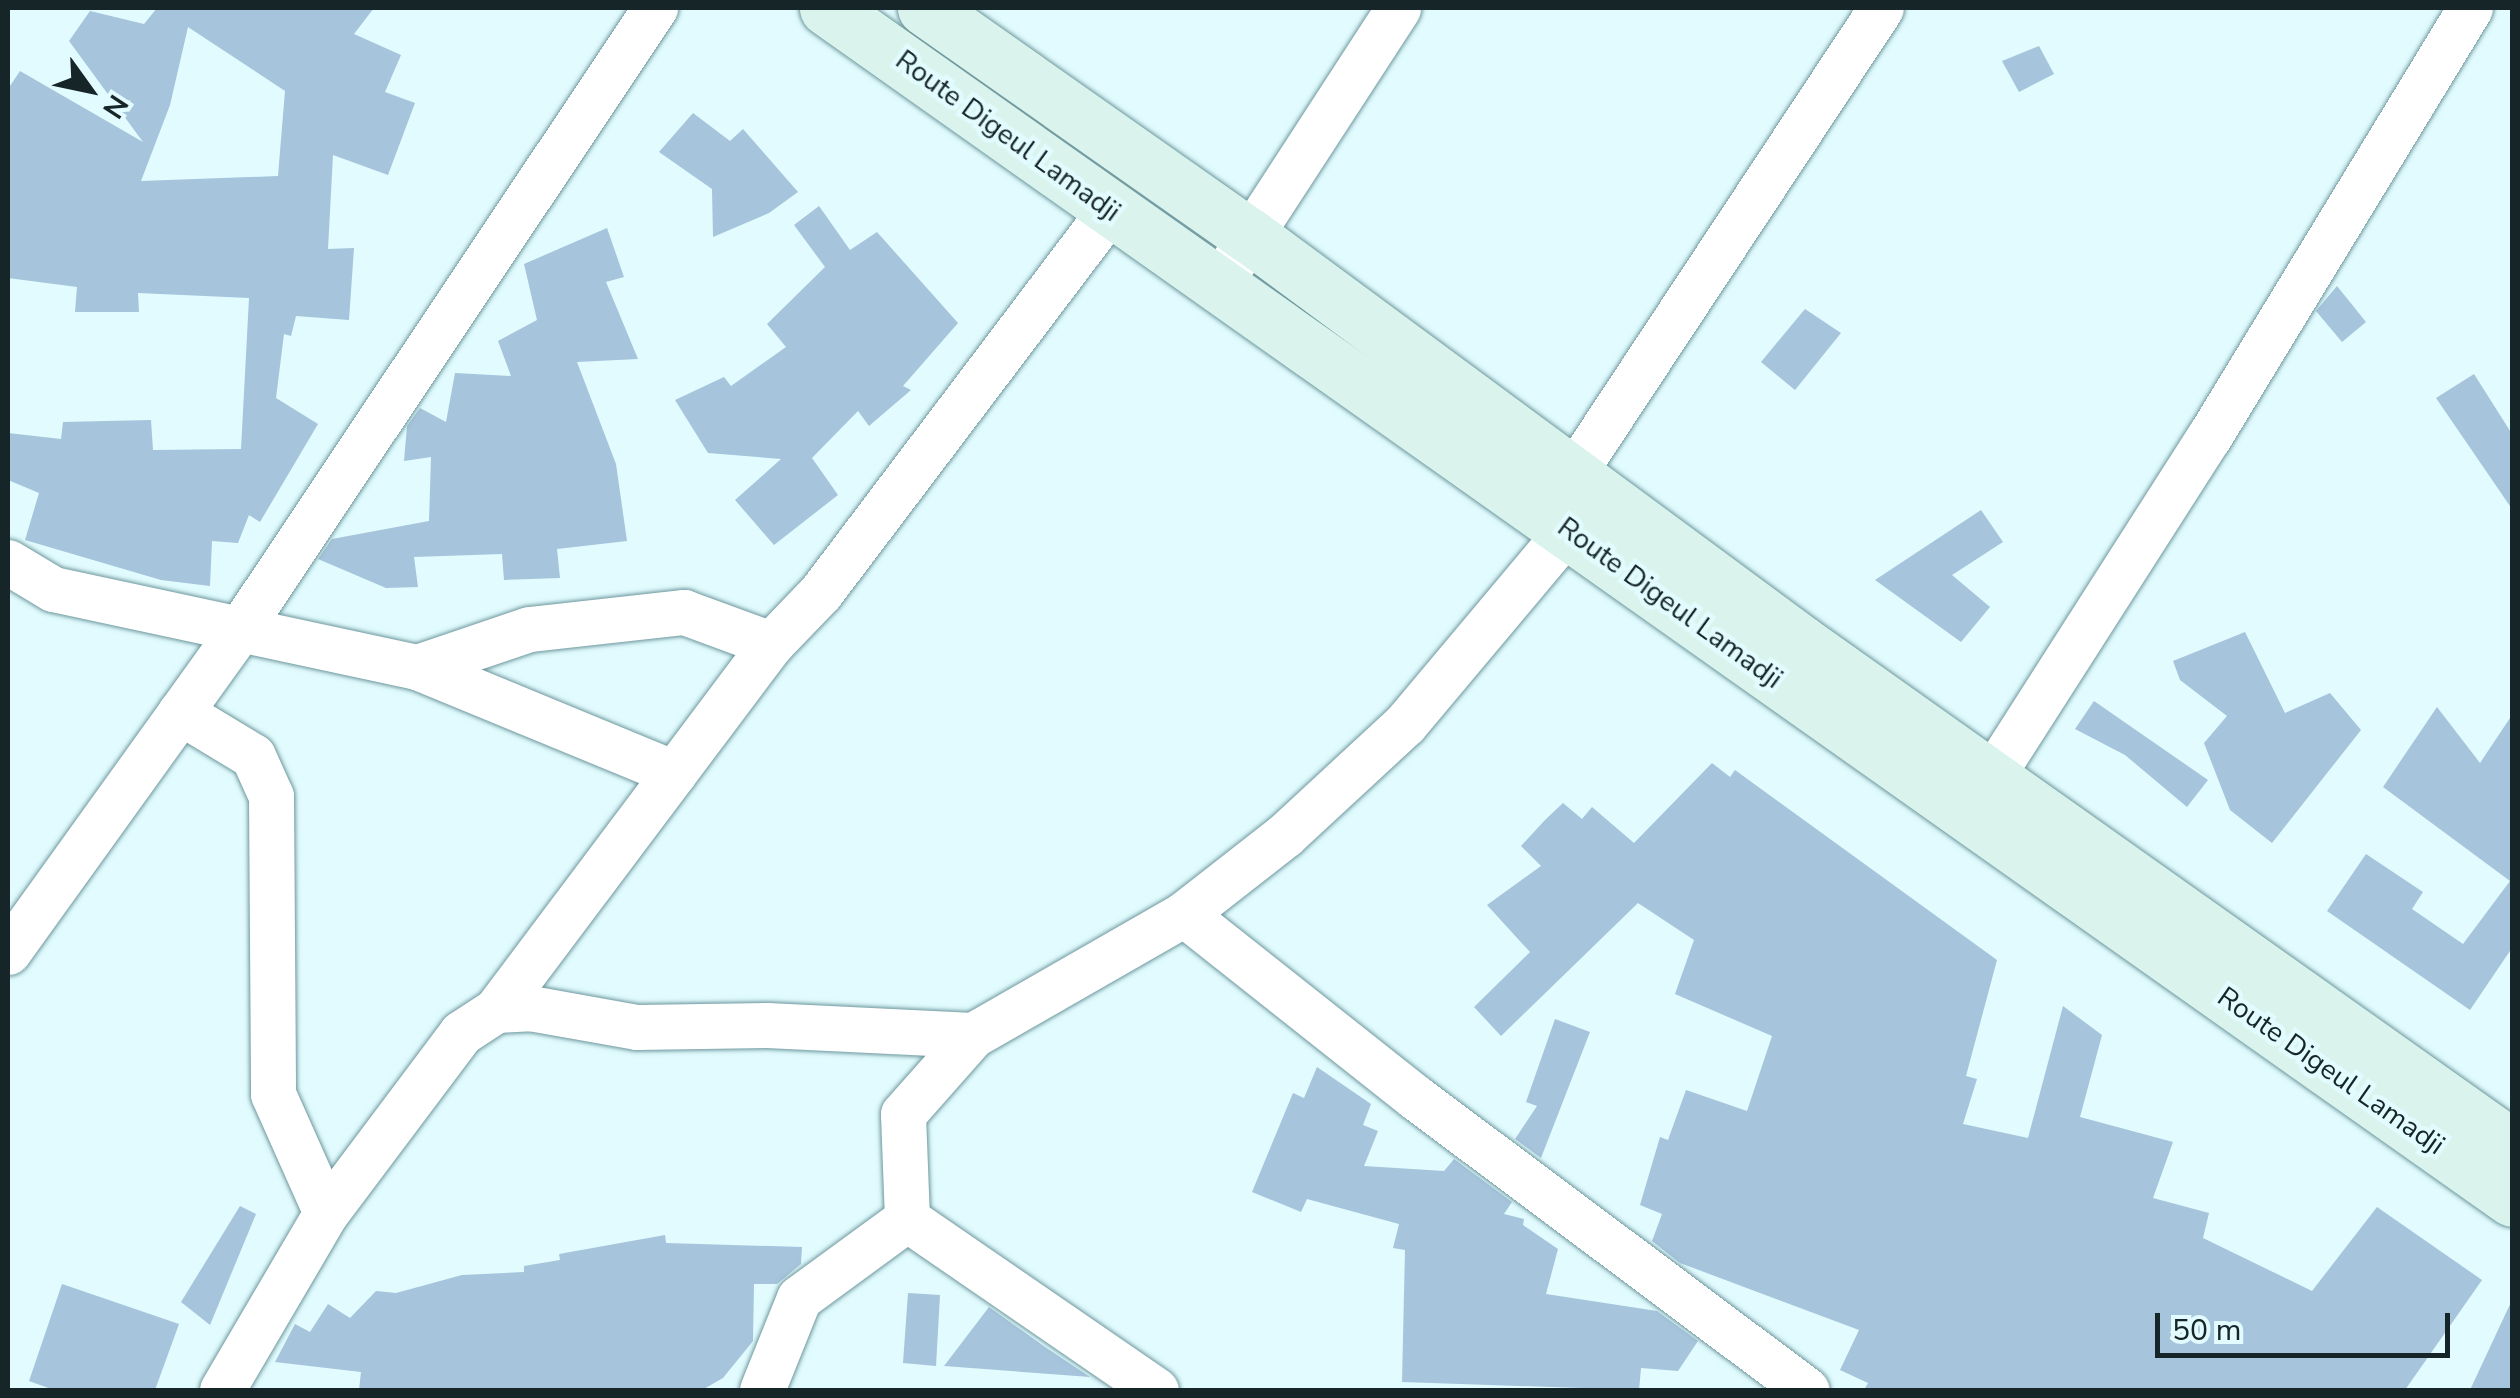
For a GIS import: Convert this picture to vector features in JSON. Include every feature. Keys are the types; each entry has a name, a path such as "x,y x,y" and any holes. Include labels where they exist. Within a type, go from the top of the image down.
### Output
{"main road":[{"name":"Route Digeul Lamadji","path":"827,8 1109,211 1570,504 1979,794 2512,1199"},
{"path":"926,8 1250,236 1570,504"},
{"path":"1979,794 2508,1136"}],"street":[{"path":"8,952 238,632 655,8"},
{"path":"1219,284 1398,8"},
{"path":"907,1220 903,1114 973,1035 1184,914 1285,835 1405,724 1570,504 1881,8"},
{"path":"1979,794 2209,438 2470,8"},
{"path":"222,1390 326,1213 461,1034 496,1010 771,644 822,592 1109,211"},
{"path":"8,562 54,589 238,632 417,666 674,774"},
{"path":"417,666 528,629 684,612 771,644"},
{"path":"180,712 253,756 271,796 273,1094 326,1213"},
{"path":"1184,914 1415,1097 1807,1390"},
{"path":"496,1010 530,1008 637,1027 767,1024 973,1035"},
{"path":"762,1390 799,1298 907,1220"},
{"path":"907,1220 1156,1390"}],"building":[{"path":"157,8 374,8 354,34 401,55 385,92 415,103 388,175 333,155 328,249 354,248 349,320 296,316 291,336 284,334 276,398 318,424 260,522 249,515 238,543 212,541 210,586 161,580 25,540 39,493 8,480 8,433 61,439 63,422 151,420 153,450 241,449 249,298 138,293 139,312 75,312 77,287 8,278 8,89 20,71 143,142 69,41 90,11 144,24","holes":["188,27 285,91 278,176 141,181 170,105"]},
{"path":"2039,46 2054,74 2019,92 2002,61"},
{"path":"693,113 730,141 743,129 798,192 769,213 713,237 712,189 659,152"},
{"path":"819,206 850,250 877,232 958,323 903,386 911,390 869,426 858,411 812,458 838,495 774,545 735,500 781,459 708,453 675,400 724,377 731,386 786,347 767,324 825,267 794,225"},
{"path":"607,228 624,277 606,282 638,359 577,362 616,464 627,541 557,549 560,578 504,580 502,554 414,557 418,587 386,588 318,559 332,539 429,521 431,457 404,461 407,426 420,408 446,422 455,373 511,376 498,341 537,320 524,264"},
{"path":"2337,286 2366,322 2342,342 2316,311"},
{"path":"1805,309 1841,333 1795,390 1761,362"},
{"path":"2474,374 2512,434 2512,509 2436,398"},
{"path":"1981,510 2003,542 1952,575 1990,607 1961,642 1875,580"},
{"path":"2245,632 2285,713 2330,693 2361,730 2272,843 2230,810 2204,743 2227,716 2180,680 2173,661"},
{"path":"2094,701 2208,780 2187,807 2125,755 2075,729"},
{"path":"2437,707 2480,763 2512,715 2512,948 2470,1010 2327,911 2366,854 2423,892 2412,909 2463,944 2510,881 2383,787"},
{"path":"1712,763 1730,777 1735,770 1997,960 1966,1076 1977,1079 1963,1124 2028,1138 2063,1006 2102,1035 2080,1117 2173,1142 2153,1198 2209,1213 2203,1238 2312,1291 2377,1207 2482,1280 2405,1390 1864,1390 1868,1383 1840,1370 1859,1330 1680,1263 1652,1241 1662,1214 1640,1205 1660,1137 1668,1140 1686,1090 1747,1111 1772,1036 1675,994 1694,940 1638,903 1501,1036 1474,1007 1530,952 1487,905 1541,866 1521,846 1545,820 1563,803 1582,819 1592,807 1634,843"},
{"path":"1555,1019 1590,1032 1541,1158 1515,1139 1537,1106 1526,1102"},
{"path":"1317,1067 1371,1104 1363,1125 1378,1131 1364,1166 1444,1171 1454,1159 1512,1202 1504,1214 1524,1219 1523,1225 1558,1249 1546,1294 1657,1311 1698,1341 1678,1371 1641,1368 1639,1390 1402,1382 1405,1250 1393,1248 1399,1224 1307,1199 1301,1212 1252,1192 1293,1093 1304,1098"},
{"path":"240,1206 256,1214 210,1325 181,1302"},
{"path":"665,1235 666,1243 802,1247 801,1264 777,1284 754,1284 753,1341 723,1378 702,1390 359,1390 361,1372 275,1362 295,1324 310,1332 328,1304 350,1318 376,1291 396,1293 462,1275 524,1272 524,1266 560,1260 559,1254"},
{"path":"62,1284 179,1324 155,1390 54,1390 29,1381"},
{"path":"908,1293 940,1295 936,1366 903,1363"},
{"path":"2512,1300 2512,1390 2470,1390"},
{"path":"989,1307 1045,1347 1090,1377 944,1366"}]}
